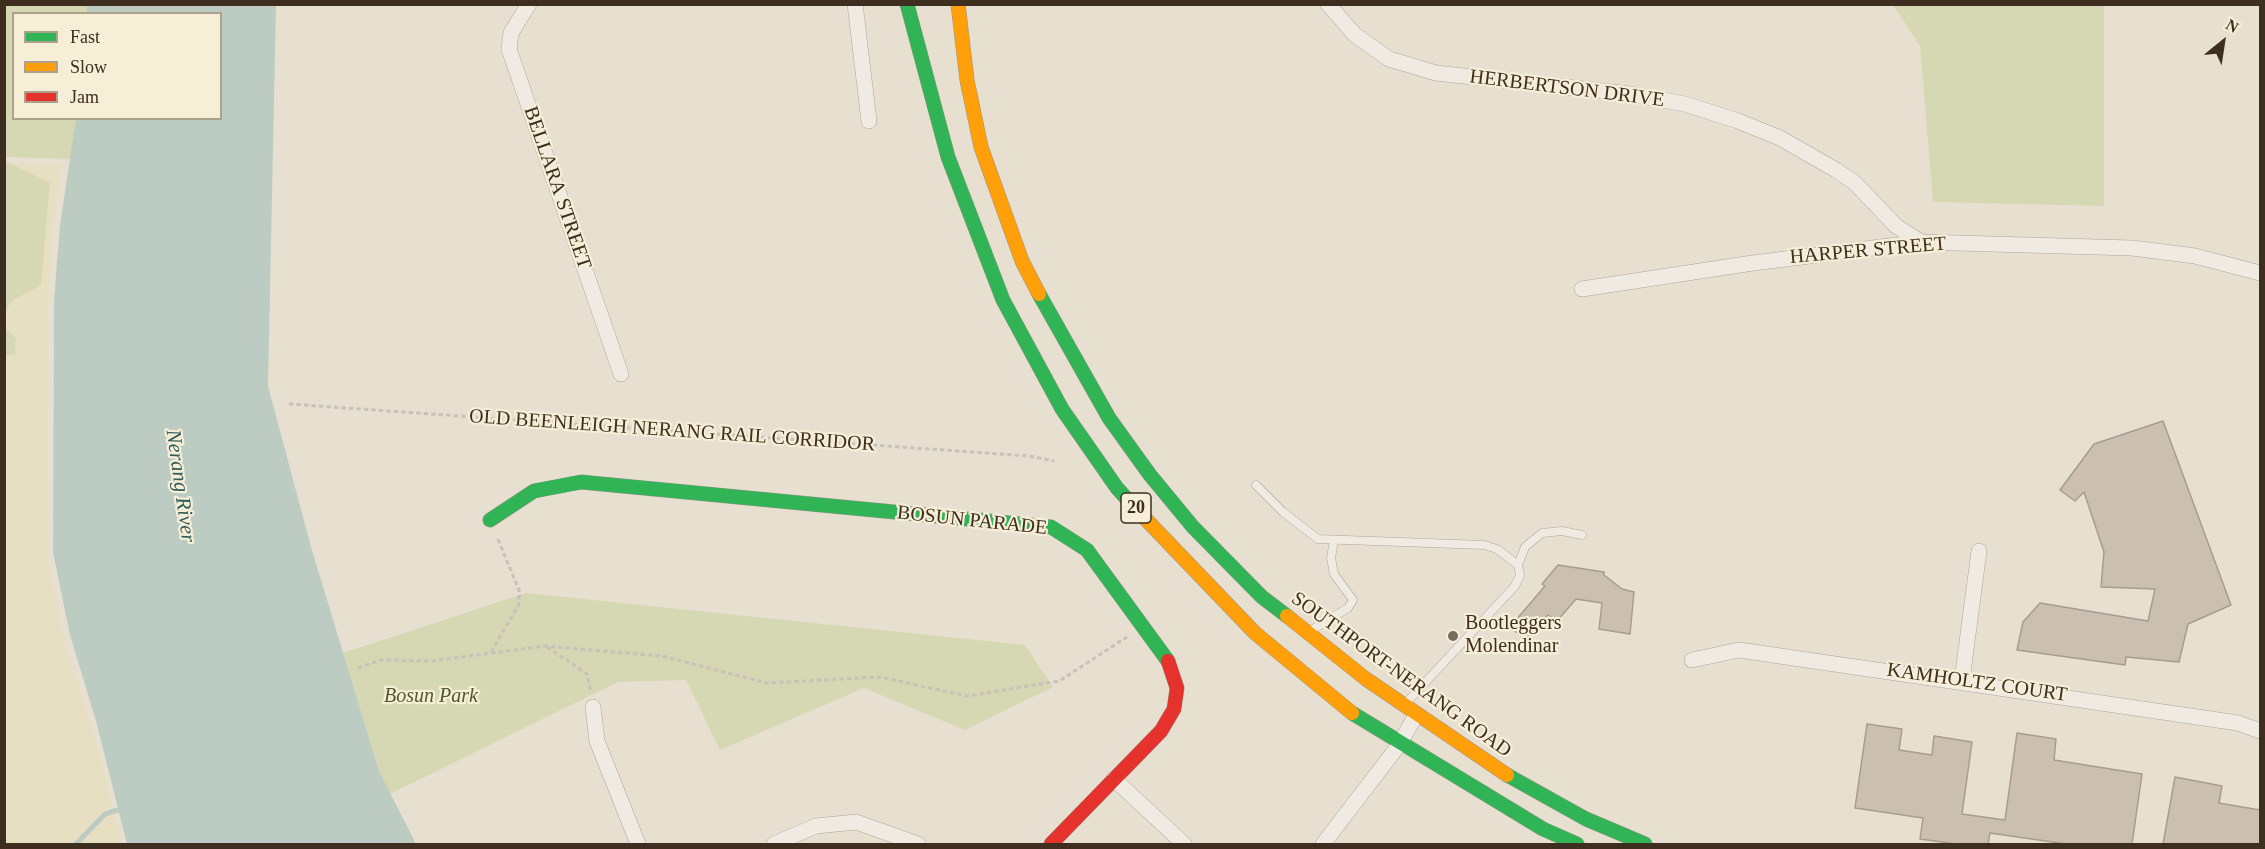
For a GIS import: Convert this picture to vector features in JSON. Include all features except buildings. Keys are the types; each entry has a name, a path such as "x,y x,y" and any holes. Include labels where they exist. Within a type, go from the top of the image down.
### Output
{"main road":[{"name":"20","path":"908,4 952,168 1003,300 1062,409 1117,488 1220,599 1304,676 1357,717 1399,745 1543,829 1577,844"},
{"name":"SOUTHPORT-NERANG ROAD","path":"958,4 967,80 981,147 1022,261 1073,358 1109,418 1150,475 1193,527 1262,597 1416,716 1516,782 1586,819 1645,844"},
{"name":"BOSUN PARADE","path":"490,520 534,491 581,482 1051,527 1087,550 1170,663 1176,677 1174,709 1161,731 1051,844"}],"street":[{"name":"BELLARA STREET","path":"529,4 511,33 509,49 621,374"},
{"path":"855,4 869,121"},
{"name":"HERBERTSON DRIVE","path":"1328,4 1354,35 1389,59 1436,73 1630,94 1685,104 1738,121 1780,138 1845,176 1875,201 1896,226 1922,242"},
{"name":"HARPER STREET","path":"1582,289 1754,263 1922,242 2132,248 2195,256 2260,273"},
{"path":"1962,680 1979,551"},
{"name":"KAMHOLTZ COURT","path":"1692,660 1739,650 1962,680 2238,723 2260,731"},
{"path":"593,707 597,741 639,844"},
{"path":"1323,844 1399,745 1416,716"},
{"path":"1114,779 1184,844"},
{"path":"774,844 816,826 856,822 918,844"}],"lane":[{"path":"1256,485 1318,540 1484,545 1497,549 1518,565"},
{"path":"1403,706 1515,586 1520,575 1518,565 1525,548 1542,533 1562,531 1582,535"},
{"path":"1306,633 1348,608 1353,600 1334,574 1331,558 1334,540"}],"path":[{"name":"OLD BEENLEIGH NERANG RAIL CORRIDOR","path":"289,404 1029,456 1054,461"},
{"path":"490,520 519,590 519,604 491,652"},
{"path":"358,668 381,660 431,661 545,646 662,656 768,683 880,676 966,696 1059,681 1144,626"},
{"path":"545,646 587,674 593,707"}],"shaded area":[{"path":"5,164 62,165 53,226 47,327 47,553 64,640 94,733 122,844 5,844"}],"green space":[{"path":"5,5 87,5 87,12 12,12 12,120 76,120 71,159 5,157"},
{"path":"1893,5 2104,5 2104,206 1933,202 1920,46"},
{"path":"5,161 50,183 41,285 10,302 5,315"},
{"path":"5,329 16,338 15,355 5,355"},
{"name":"Bosun Park","path":"526,593 1025,645 1053,687 965,730 864,688 720,750 686,680 618,682 390,794 379,771 343,653"}],"water":[{"name":"Nerang River","path":"87,5 276,5 268,386 311,547 379,771 416,844 127,844 96,721 70,635 53,552 54,301 60,225 76,120 222,120 222,12 87,12"}],"waterway":[{"path":"76,844 105,814 124,808"}],"traffic: fast":[{"path":"907,4 948,157 1003,300 1062,409 1117,488 1136,509"},
{"path":"1039,294 1109,418 1150,475 1193,527 1262,597 1287,616"},
{"path":"490,520 534,491 581,482 1051,527 1087,550 1168,661"},
{"path":"1352,713 1543,829 1577,844"},
{"path":"1507,775 1586,819 1645,844"}],"traffic: slow":[{"path":"958,4 967,80 981,147 1022,261 1039,294"},
{"path":"1136,509 1255,633 1352,713"},
{"path":"1287,616 1366,679 1507,775"}],"traffic: jam":[{"path":"1051,844 1161,731 1174,709 1177,688 1168,661"}],"place":[{"name":"Bootleggers Molendinar","path":"1453,636"}]}
